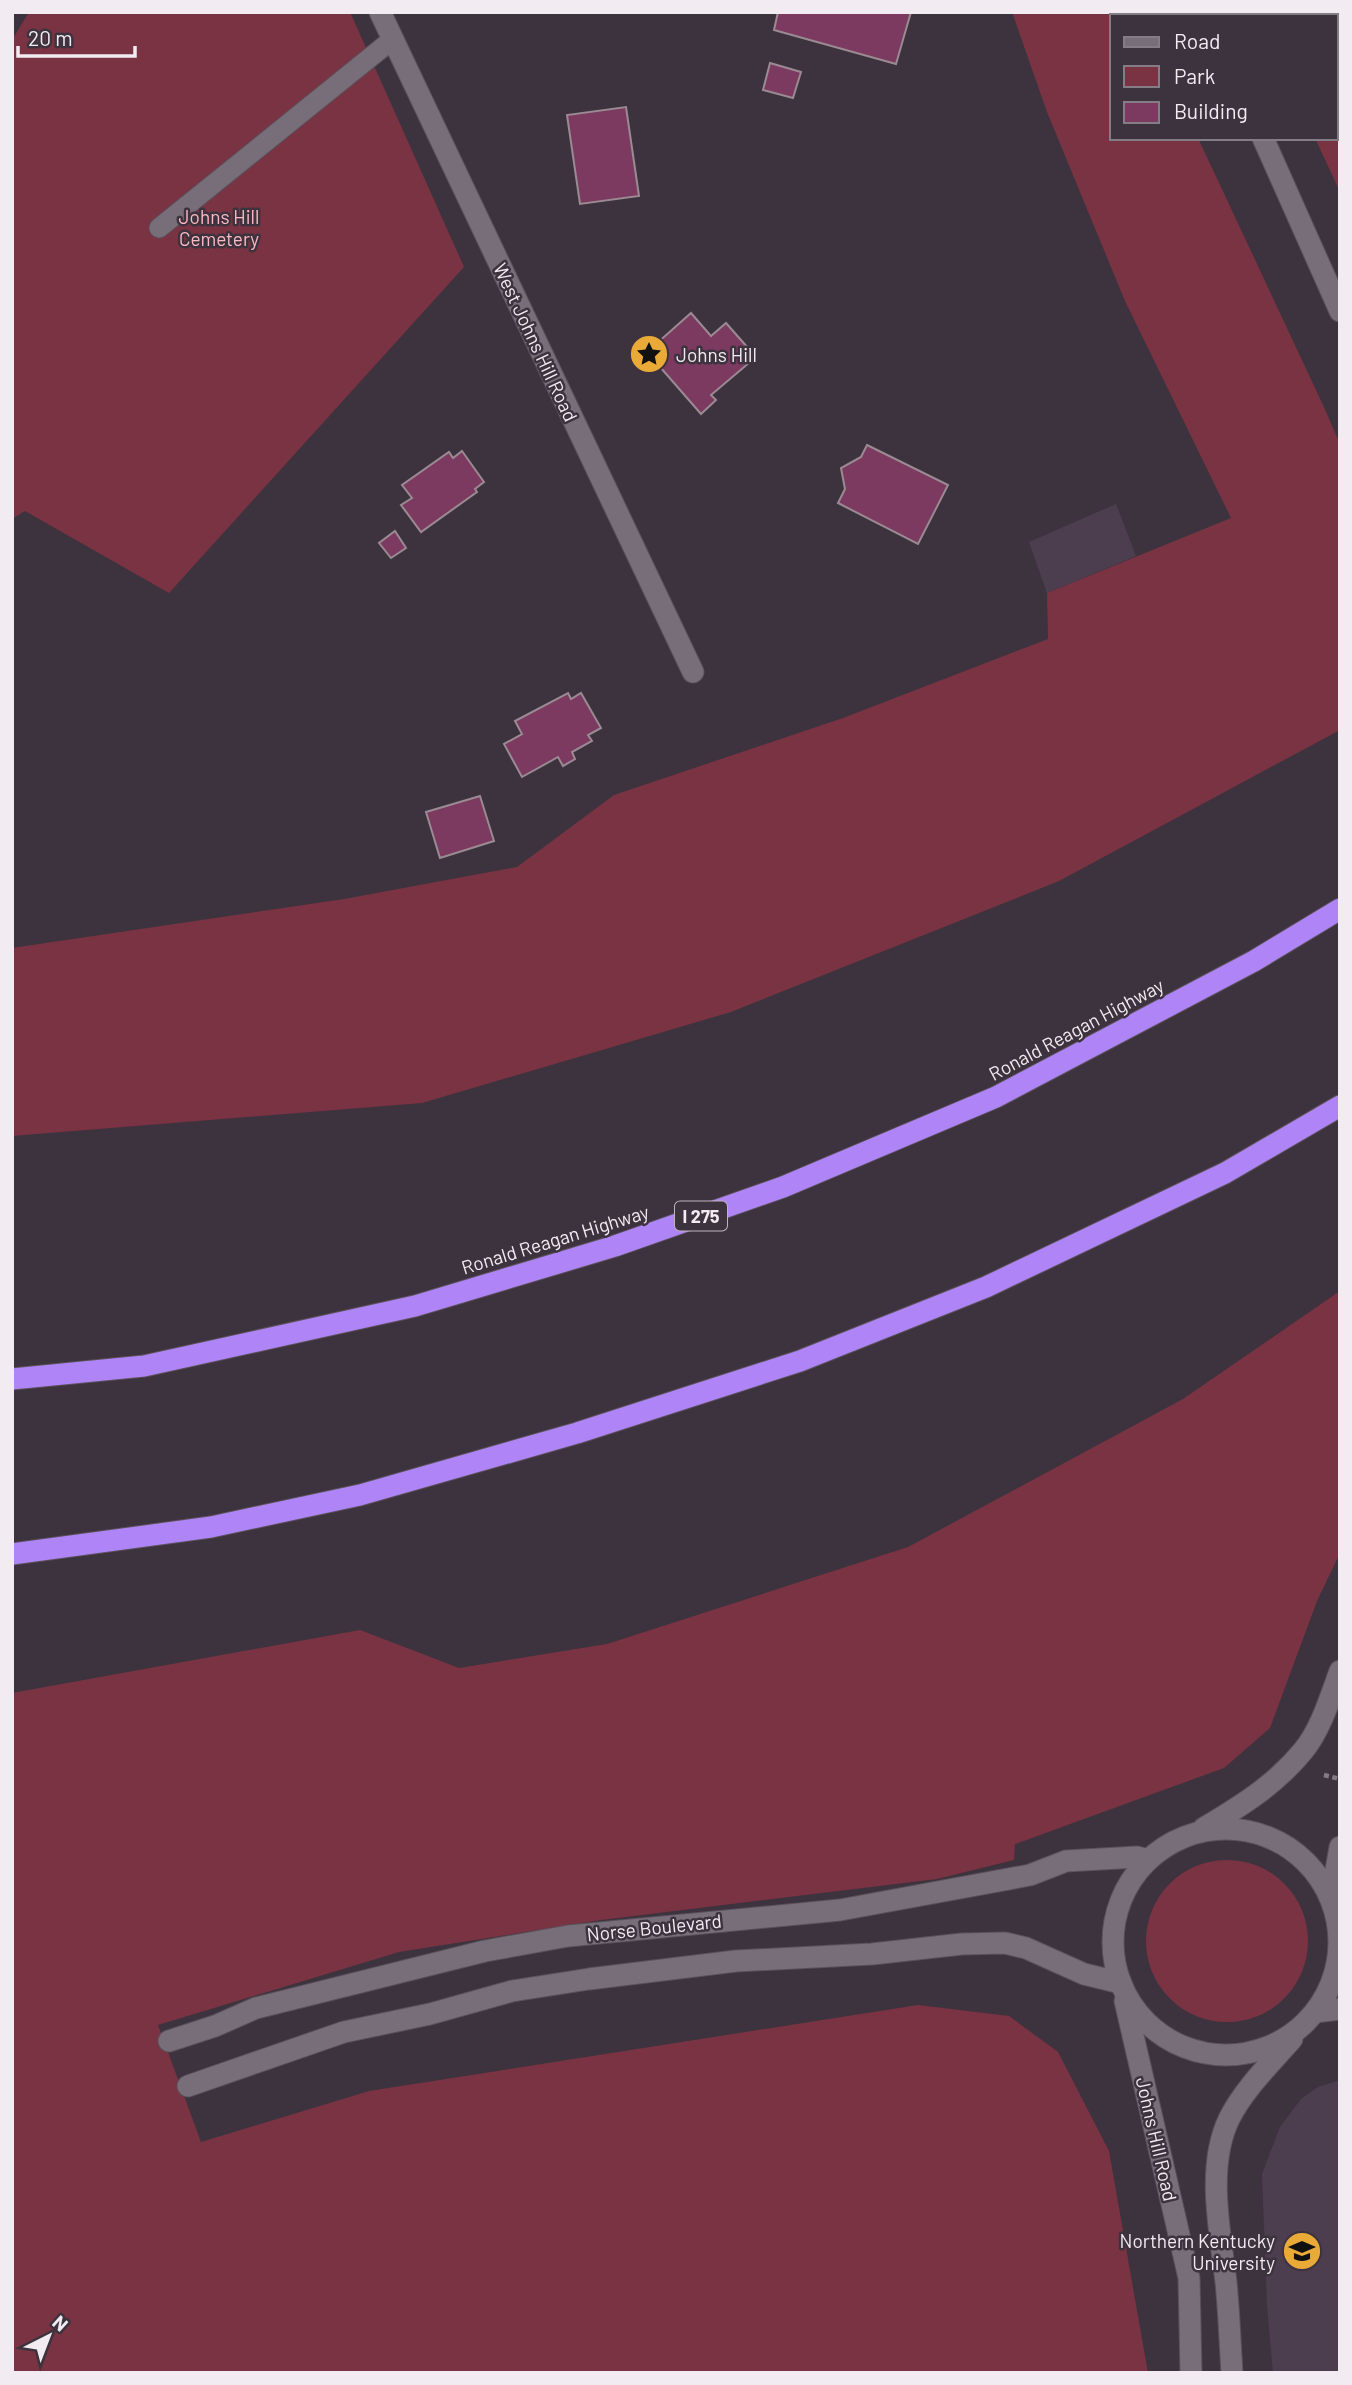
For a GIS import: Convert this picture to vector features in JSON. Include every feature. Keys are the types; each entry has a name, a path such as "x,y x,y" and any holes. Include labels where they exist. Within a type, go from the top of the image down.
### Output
{"highway":[{"name":"Ronald Reagan Highway","path":"12,1379 144,1366 415,1307 615,1246 783,1187 996,1097 1254,961 1340,909"},
{"path":"12,1554 211,1527 360,1495 577,1433 800,1361 986,1287 1225,1173 1340,1106"}],"street":[{"name":"West Johns Hill Road","path":"380,12 693,672"},
{"path":"1264,140 1340,311"},
{"path":"1340,1671 1325,1711 1304,1750 1257,1796 1196,1833 1170,1843 1148,1860 1126,1888 1115,1921 1114,1957 1122,1986 1144,2020 1172,2042 1206,2054 1242,2055 1277,2044 1311,2018 1340,2010"},
{"path":"1196,1833 1228,1829 1261,1834 1290,1849 1314,1871 1334,1905"},
{"path":"1232,2373 1226,2283 1215,2202 1221,2138 1230,2117 1250,2087 1311,2018 1326,1996 1338,1965 1339,1931 1334,1905 1340,1847"},
{"name":"Norse Boulevard","path":"169,2041 215,2026 256,2008 485,1951 568,1936 840,1910 1030,1875 1066,1861 1137,1857 1148,1860"},
{"path":"188,2086 344,2032 430,2014 512,1992 589,1979 736,1961 1005,1943 1026,1948 1084,1974 1122,1986"},
{"name":"Johns Hill Road","path":"1122,1986 1189,2278 1191,2373"}],"lane":[{"path":"159,228 393,39"}],"shaded area":[{"path":"1116,504 1136,556 1047,593 1029,542"},
{"name":"Northern Kentucky University","path":"1340,2080 1340,2373 1273,2373 1267,2305 1262,2174 1280,2127 1301,2099 1318,2087"}],"green space":[{"name":"Johns Hill Cemetery","path":"29,12 350,12 464,267 169,593 25,511 12,519 12,40"},
{"path":"1012,12 1142,12 1143,14 1110,14 1110,140 1199,140 1340,444 1340,730 1059,881 731,1012 422,1103 12,1136 12,948 344,899 517,867 614,795 843,718 1048,639 1047,593 1231,518 1125,301 1047,112"},
{"path":"1256,12 1340,12 1340,192 1316,140 1338,140 1338,14"},
{"path":"1340,1291 1340,1553 1317,1601 1270,1728 1224,1768 1015,1844 1014,1860 937,1879 601,1920 399,1952 158,2025 201,2142 369,2091 918,2005 1009,2016 1058,2052 1109,2151 1148,2373 12,2373 12,1693 360,1630 459,1668 607,1644 908,1547 1183,1399"},
{"path":"1227,1860 1258,1867 1284,1884 1301,1910 1308,1941 1301,1972 1284,1998 1258,2015 1227,2022 1196,2015 1170,1998 1153,1972 1146,1941 1153,1910 1170,1884 1196,1867"}],"building":[{"path":"778,12 911,12 896,64 774,30"},
{"path":"770,63 801,72 793,98 763,90"},
{"path":"626,107 639,196 580,204 567,115"},
{"path":"691,313 711,336 726,323 756,357 711,395 716,400 701,414 647,352"},
{"path":"867,445 948,485 918,544 838,503 845,489 841,468 861,457"},
{"path":"462,451 484,482 475,489 477,492 421,532 401,505 412,498 402,485 449,452 453,458"},
{"path":"395,531 406,548 391,558 379,543"},
{"path":"568,693 571,699 581,693 601,728 588,735 592,741 572,752 575,759 563,766 558,757 522,777 504,744 522,734 515,721"},
{"path":"480,796 494,841 440,858 426,812"}],"place":[{"name":"Johns Hill","path":"649,354"},
{"name":"Northern Kentucky University","path":"1302,2251"}]}
